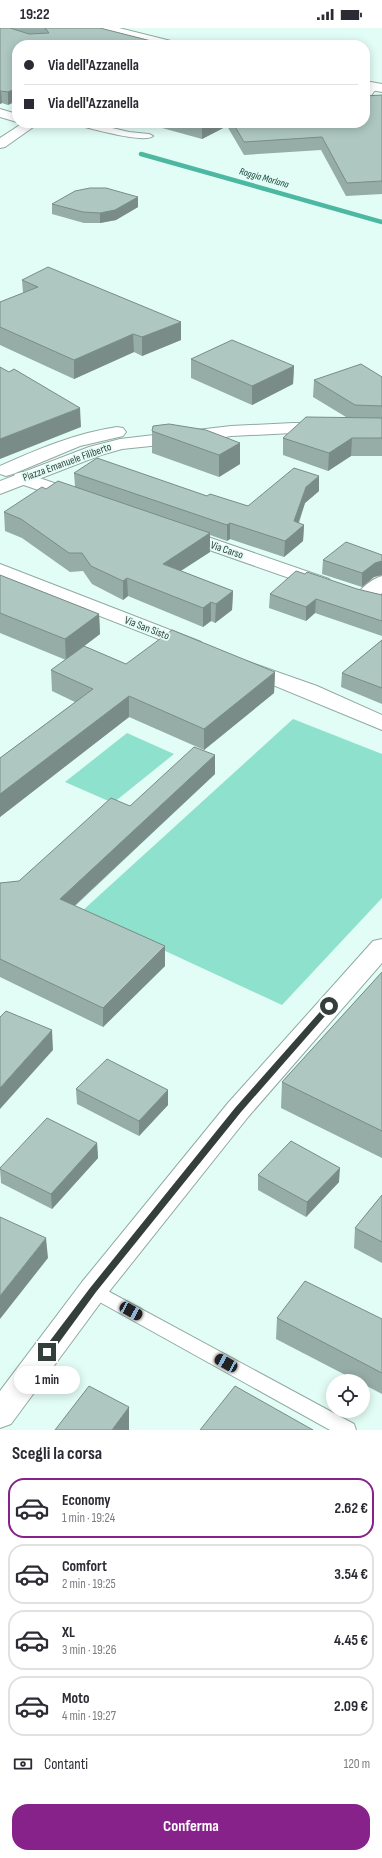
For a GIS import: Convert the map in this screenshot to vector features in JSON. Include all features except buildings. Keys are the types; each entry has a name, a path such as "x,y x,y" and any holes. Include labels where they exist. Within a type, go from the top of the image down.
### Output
{"main road":[{"path":"104,28 144,40"},
{"path":"159,40 173,31"},
{"path":"370,86 382,88"},
{"path":"0,113 12,117"},
{"path":"0,144 24,128"},
{"name":"Piazza Emanuele Filiberto","path":"0,472 58,447 102,434 142,430 209,428 232,431"},
{"path":"232,431 293,428 382,429"},
{"name":"Piazza Emanuele Filiberto","path":"0,488 22,478 95,451 120,444 146,440 208,435 232,431"},
{"path":"22,478 89,502"},
{"name":"Via Carso","path":"163,527 359,596 382,582"},
{"name":"Via San Sisto","path":"0,570 309,691 382,723"},
{"path":"0,1414 93,1290 238,1110 382,947"}],"lane":[{"path":"102,128 129,134 148,136"},
{"path":"93,1290 347,1430"}],"green space":[{"path":"293,719 382,754 382,898 282,1005 81,912"},
{"path":"127,733 174,754 113,803 65,782"}],"waterway":[{"name":"Roggia Morlana","path":"141,154 382,222"}],"route":[{"path":"47,1352 93,1290 238,1110 329,1006"}]}
